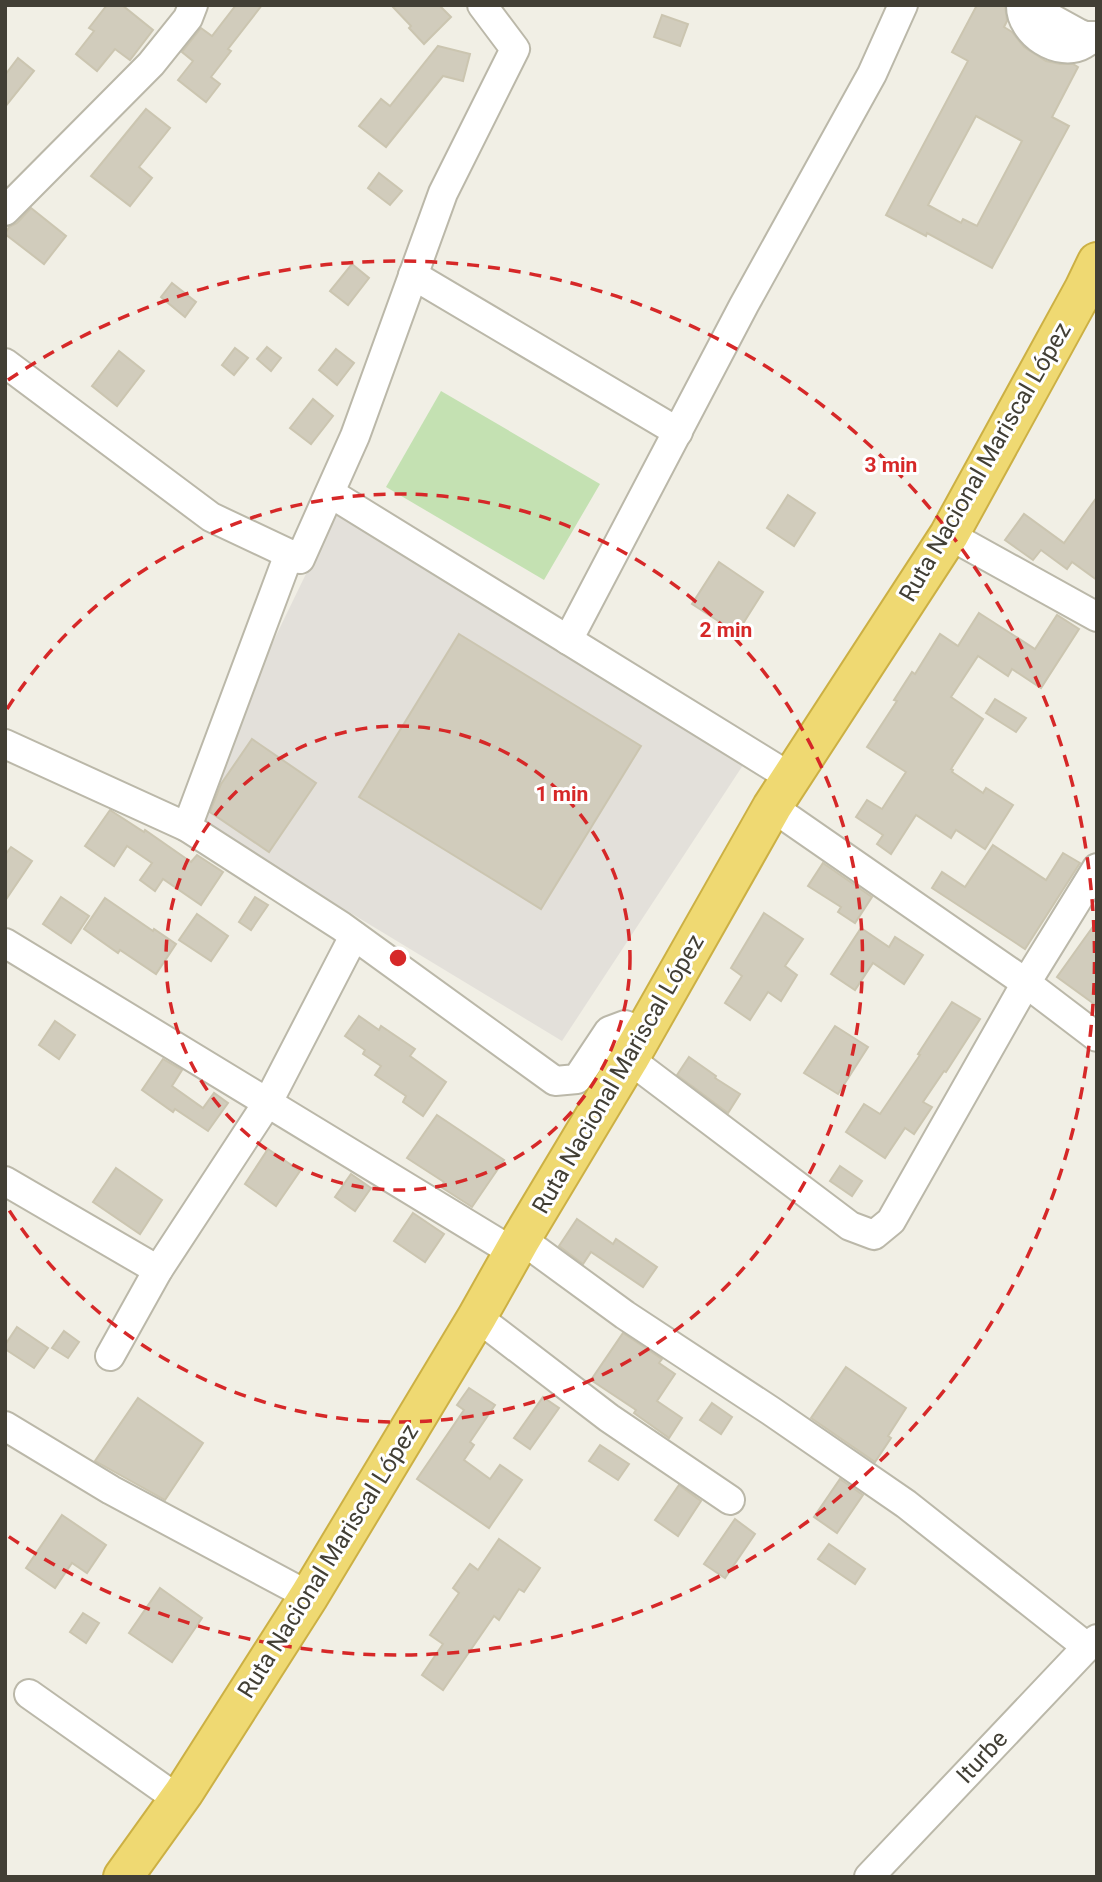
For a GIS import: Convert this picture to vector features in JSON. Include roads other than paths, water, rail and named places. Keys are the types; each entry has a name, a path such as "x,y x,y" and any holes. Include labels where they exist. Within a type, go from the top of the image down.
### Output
{"highway":[{"name":"Ruta Nacional Mariscal López","path":"123,1877 178,1800 309,1596 637,1046 781,792 949,535 1092,282"}],"street":[{"path":"5,211 151,64 188,18 193,5"},
{"path":"5,363 211,517 300,559 355,436 443,192 515,49 482,5"},
{"path":"568,640 744,305 872,74 903,5"},
{"path":"1021,5 1026,26 1050,44 1065,48 1077,47 1095,37"},
{"path":"1027,5 1078,33 1095,37"},
{"path":"413,275 678,432"},
{"path":"330,493 568,640 781,792 1097,1037"},
{"path":"949,535 1097,617"},
{"path":"187,827 289,554"},
{"path":"5,744 187,827 354,936 555,1082 577,1079 608,1031 625,1025 637,1046 850,1226 874,1235 891,1221 1026,983 1097,868"},
{"path":"110,1356 158,1270 268,1102 354,936"},
{"path":"5,943 268,1102 517,1245 771,1411 906,1504 1092,1643"},
{"path":"5,1181 158,1270"},
{"path":"477,1317 609,1418 730,1500"},
{"path":"5,1426 111,1490 309,1596"},
{"name":"Iturbe","path":"869,1877 1092,1643"},
{"path":"29,1694 178,1800"}]}
